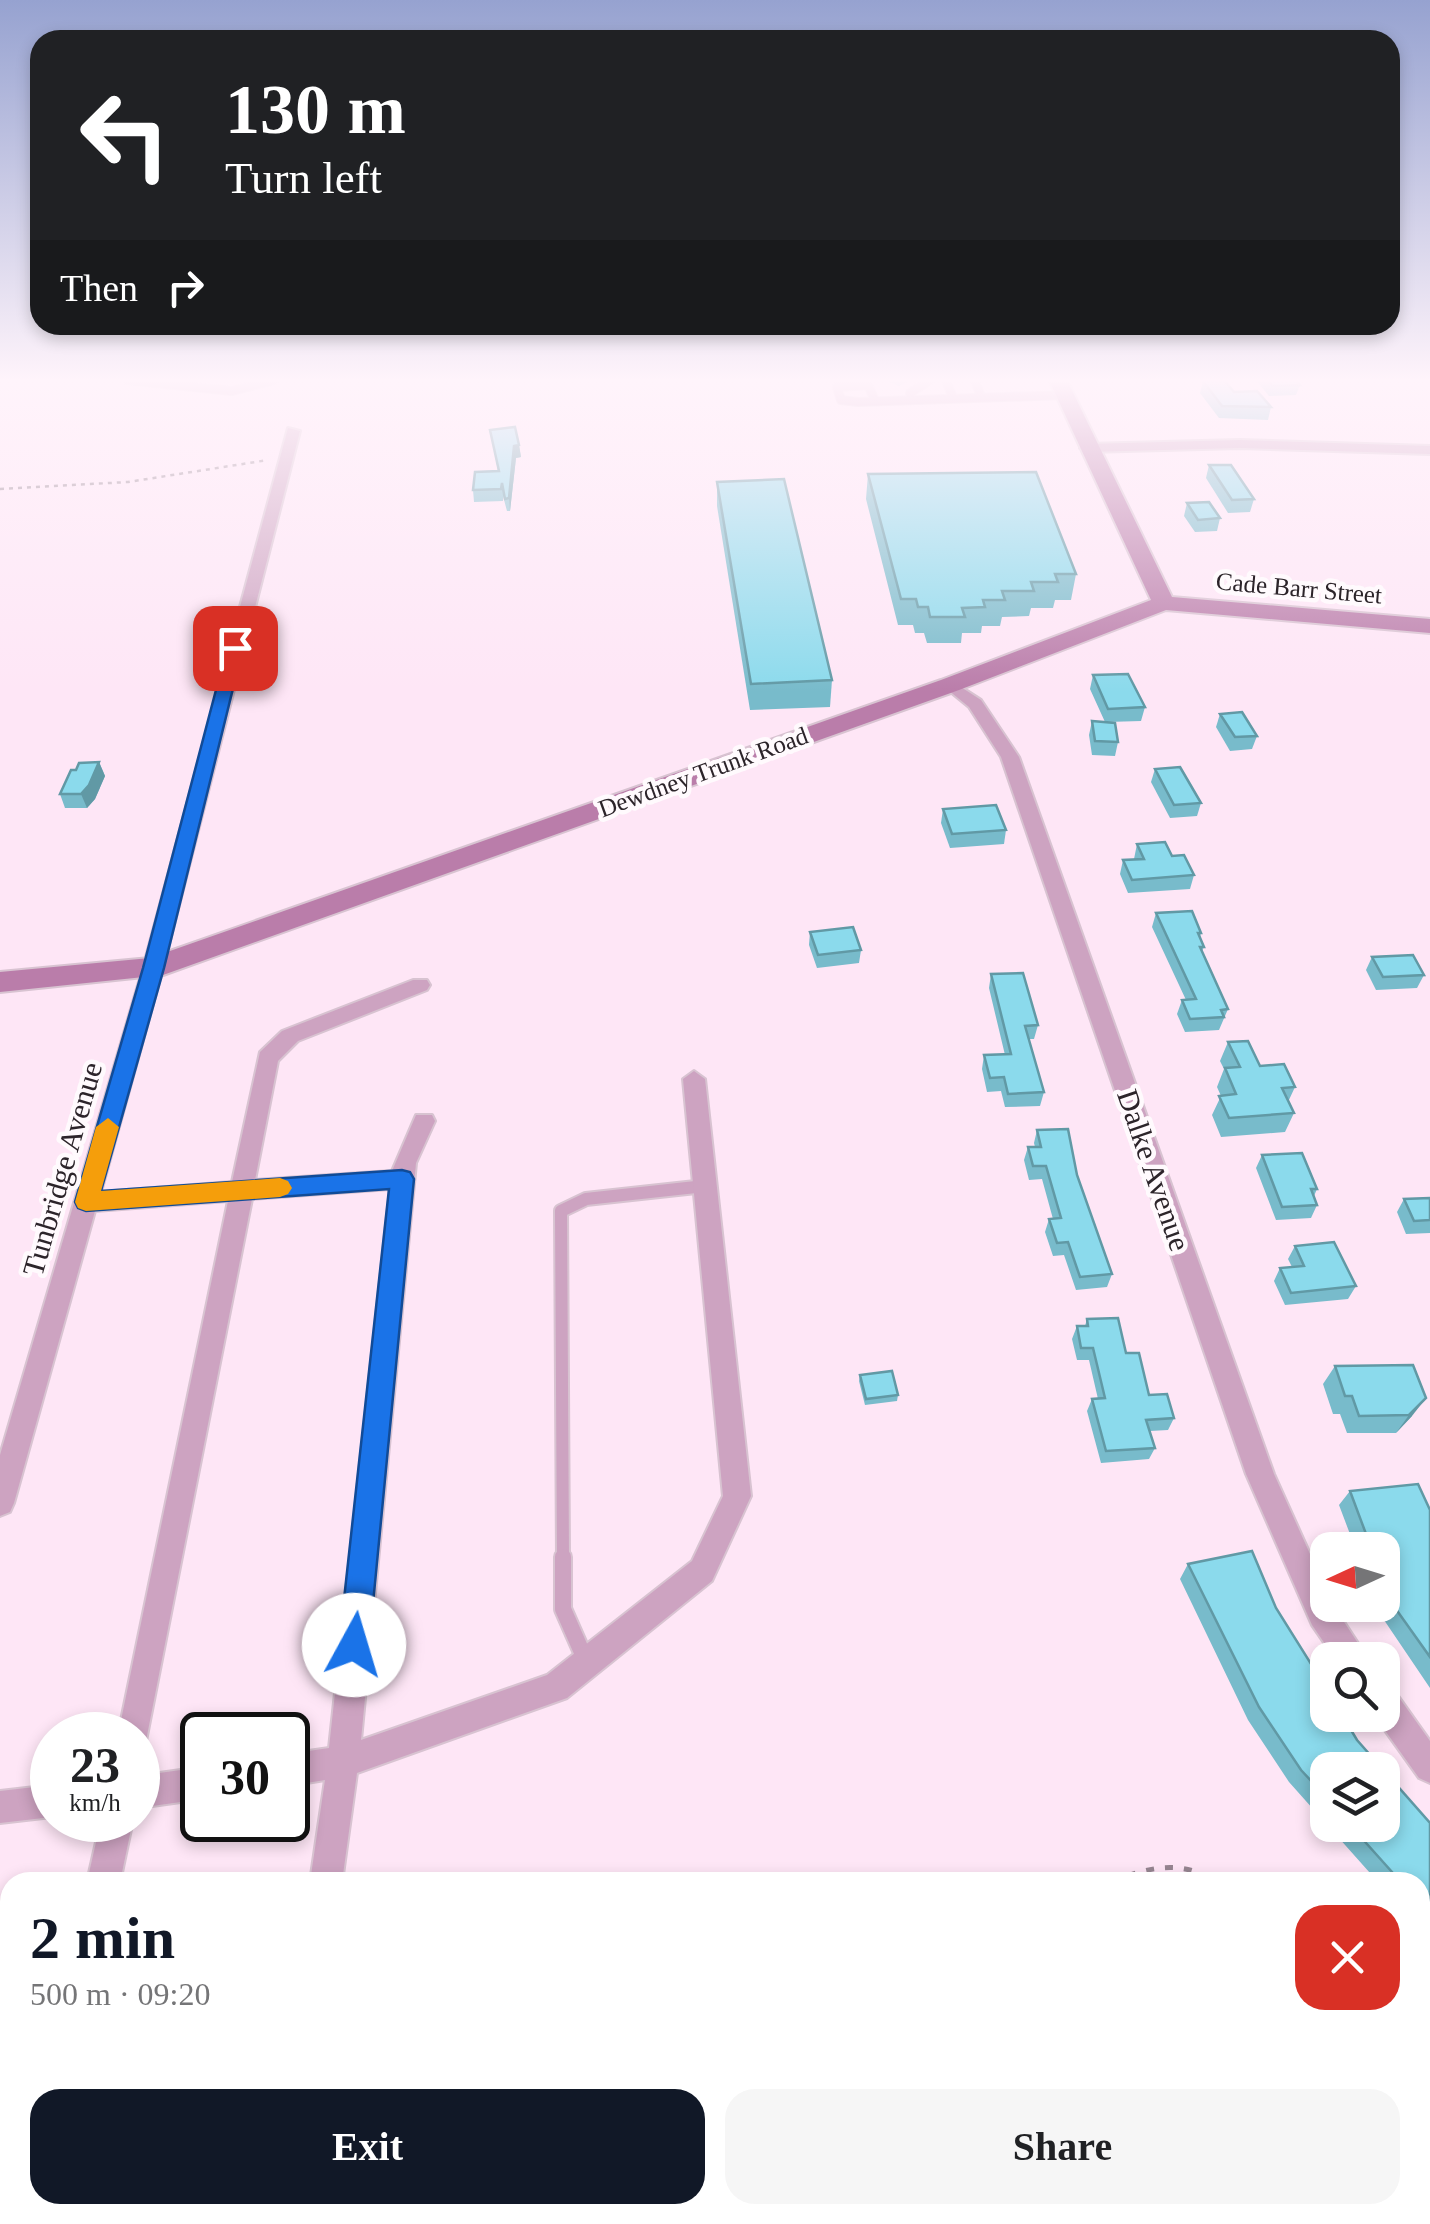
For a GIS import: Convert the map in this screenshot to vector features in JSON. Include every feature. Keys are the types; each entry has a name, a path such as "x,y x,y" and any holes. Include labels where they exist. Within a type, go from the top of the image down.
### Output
{"main road":[{"path":"1104,484 1164,603"},
{"name":"Cade Barr Street","path":"1164,603 1430,626"},
{"name":"Dewdney Trunk Road","path":"0,982 153,968 950,686 1164,603"}],"street":[{"name":"Tunbridge Avenue","path":"0,1503 153,968 279,484"},
{"name":"Dalke Avenue","path":"950,686 975,704 1010,756 1260,1474 1322,1614 1341,1642"},
{"path":"139,1712 268,1058 290,1036 420,985"},
{"path":"310,1767 342,1762 556,1688 702,1572 737,1496 694,1079"},
{"path":"327,1872 404,1163 424,1122"},
{"path":"86,1202 402,1179"},
{"path":"1400,1725 1430,1767"},
{"path":"0,1806 30,1804"},
{"path":"106,1872 112,1842"}],"lane":[{"path":"587,1663 564,1609 560,1211 586,1199 705,1186"}],"path":[{"path":"0,489 95,484"},
{"path":"1137,1872 1176,1865 1192,1872"}],"building":[{"path":"474,484 502,484 501,489 473,490"},
{"path":"502,484 510,484 509,498 505,499"},
{"path":"717,484 785,484 832,680 751,684"},
{"path":"871,484 1041,484 1076,574 1055,574 1058,582 1031,582 1034,591 1002,591 1005,600 983,600 985,607 962,608 965,617 930,617 928,607 918,607 916,599 901,599"},
{"path":"1221,484 1244,484 1254,499 1232,500"},
{"path":"1209,502 1220,518 1198,520 1187,503"},
{"path":"1128,674 1145,707 1108,709 1093,675"},
{"path":"1242,712 1257,736 1235,737 1220,714"},
{"path":"1092,721 1115,723 1118,742 1095,741"},
{"path":"99,762 81,794 60,794 71,770 76,770 79,763"},
{"path":"1180,767 1201,803 1174,805 1155,769"},
{"path":"996,805 1006,830 952,834 943,809"},
{"path":"1165,842 1172,856 1184,855 1194,875 1132,880 1123,860 1144,859 1137,844"},
{"path":"1192,911 1201,933 1204,947 1200,947 1228,1009 1221,1010 1224,1017 1190,1019 1182,1000 1196,999 1156,913"},
{"path":"853,927 861,950 818,955 810,932"},
{"path":"1413,955 1424,975 1383,977 1372,957"},
{"path":"1023,973 1038,1025 1025,1026 1044,1092 1008,1094 1004,1077 990,1078 984,1055 1011,1054 991,974"},
{"path":"1248,1041 1260,1066 1284,1064 1295,1087 1282,1088 1294,1113 1229,1118 1219,1096 1236,1094 1225,1068 1240,1067 1228,1042"},
{"path":"1068,1129 1077,1175 1112,1274 1080,1277 1068,1242 1057,1243 1049,1219 1061,1218 1046,1166 1033,1166 1028,1147 1041,1147 1037,1130"},
{"path":"1302,1153 1317,1189 1311,1189 1317,1205 1282,1207 1262,1155"},
{"path":"1430,1198 1430,1220 1414,1221 1404,1199"},
{"path":"1334,1242 1356,1286 1291,1293 1280,1268 1304,1266 1295,1246"},
{"path":"1118,1318 1126,1353 1139,1353 1149,1395 1167,1394 1174,1418 1146,1420 1155,1448 1106,1451 1092,1399 1105,1398 1093,1348 1081,1348 1077,1326 1088,1326 1087,1319"},
{"path":"1413,1365 1426,1398 1409,1415 1359,1416 1352,1396 1345,1396 1335,1366"},
{"path":"892,1371 898,1395 866,1399 860,1375"},
{"path":"1418,1484 1430,1510 1430,1657 1400,1615 1400,1532 1365,1532 1350,1491"},
{"path":"1252,1551 1276,1608 1310,1662 1310,1732 1352,1732 1368,1752 1310,1752 1310,1780 1259,1707 1188,1564"},
{"path":"1400,1789 1430,1823 1430,1872 1392,1872 1365,1842 1400,1842"}],"slow traffic":[{"path":"108,1127 86,1202 280,1188"}],"route":[{"path":"235,648 153,968 86,1202 402,1179 354,1645"}]}
